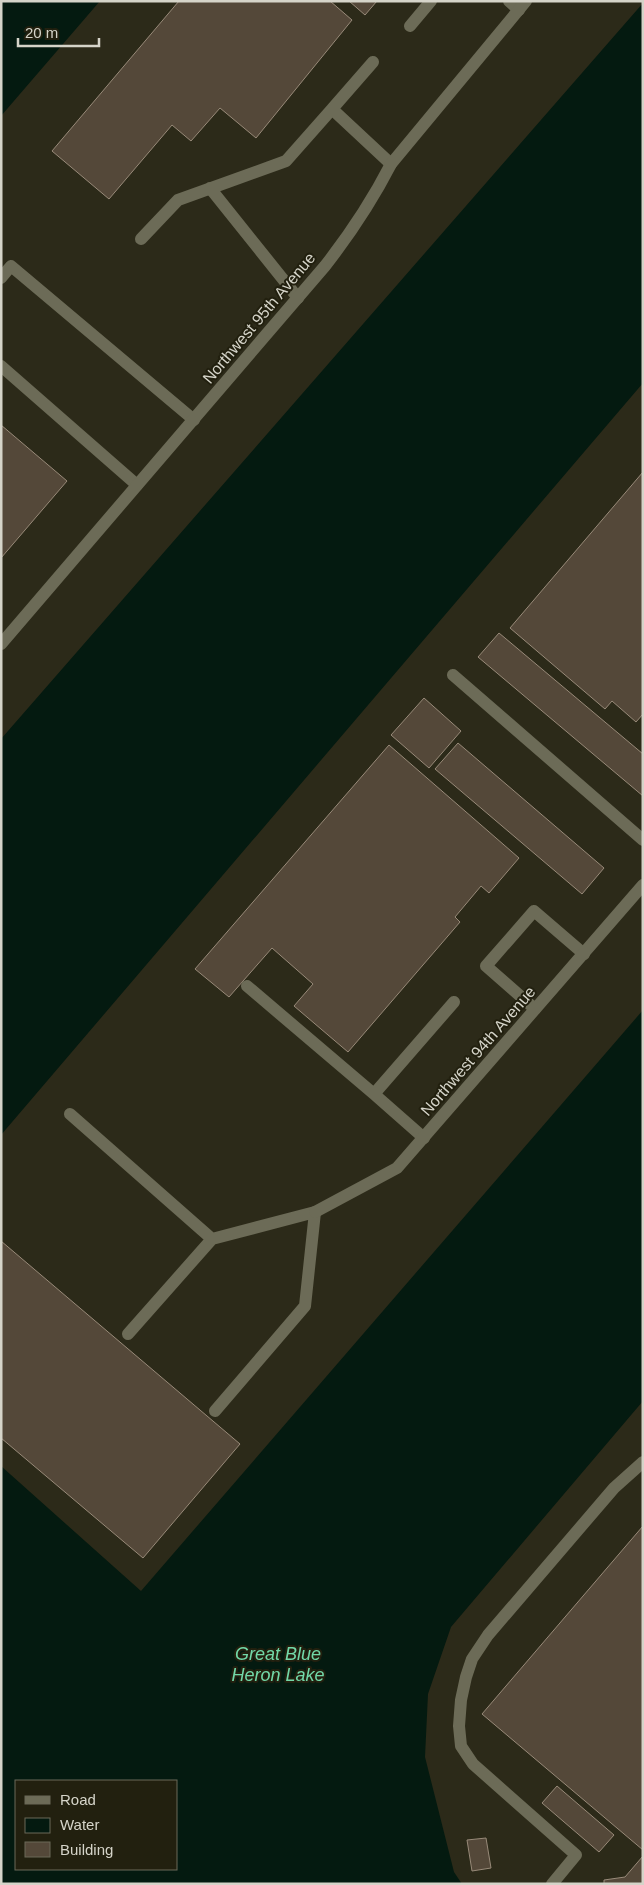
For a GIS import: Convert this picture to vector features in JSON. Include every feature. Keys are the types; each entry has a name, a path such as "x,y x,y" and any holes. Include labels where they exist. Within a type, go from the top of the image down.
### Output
{"street":[{"path":"410,26 431,1"},
{"name":"Northwest 95th Avenue","path":"1,644 298,298 351,233 376,193 391,164 518,4"},
{"path":"141,240 178,200 286,161 373,62"},
{"path":"332,109 391,164"},
{"path":"210,188 298,298"},
{"path":"1,278 11,266 194,420"},
{"path":"1,366 137,485"},
{"path":"453,674 643,840"},
{"name":"Northwest 94th Avenue","path":"212,1238 315,1212 397,1168 643,885"},
{"path":"535,1010 486,966 534,911 584,954"},
{"path":"247,986 424,1138"},
{"path":"374,1094 454,1002"},
{"path":"70,1114 212,1238 128,1334"},
{"path":"215,1411 305,1306 315,1212"},
{"path":"552,1884 576,1855 473,1764 461,1746 459,1726 466,1677 472,1659 488,1635 614,1488 643,1462"}],"water":[{"path":"1,1 100,1 1,116"},
{"path":"643,3 643,383 1,1135 1,739"},
{"name":"Great Blue Heron Lake","path":"643,1010 643,1401 451,1627 428,1694 425,1757 454,1872 462,1884 1,1884 1,1466 141,1591"}],"building":[{"path":"179,1 330,1 352,20 256,138 220,108 191,141 172,125 109,199 52,151"},
{"path":"349,1 377,1 365,15"},
{"path":"1,425 67,481 1,558"},
{"path":"643,472 643,714 636,722 612,701 605,709 510,628"},
{"path":"499,633 643,754 643,796 478,657"},
{"path":"424,698 461,731 429,768 391,735"},
{"path":"458,743 604,868 582,894 435,769"},
{"path":"389,745 519,858 489,893 481,886 455,917 460,922 348,1052 294,1006 313,984 272,948 229,997 195,969"},
{"path":"1,1241 240,1444 143,1558 1,1438"},
{"path":"643,1526 643,1850 482,1714"},
{"path":"557,1786 614,1835 599,1852 542,1803"},
{"path":"486,1838 491,1868 472,1871 467,1840"},
{"path":"643,1856 643,1884 604,1884 604,1880 625,1877"}]}
